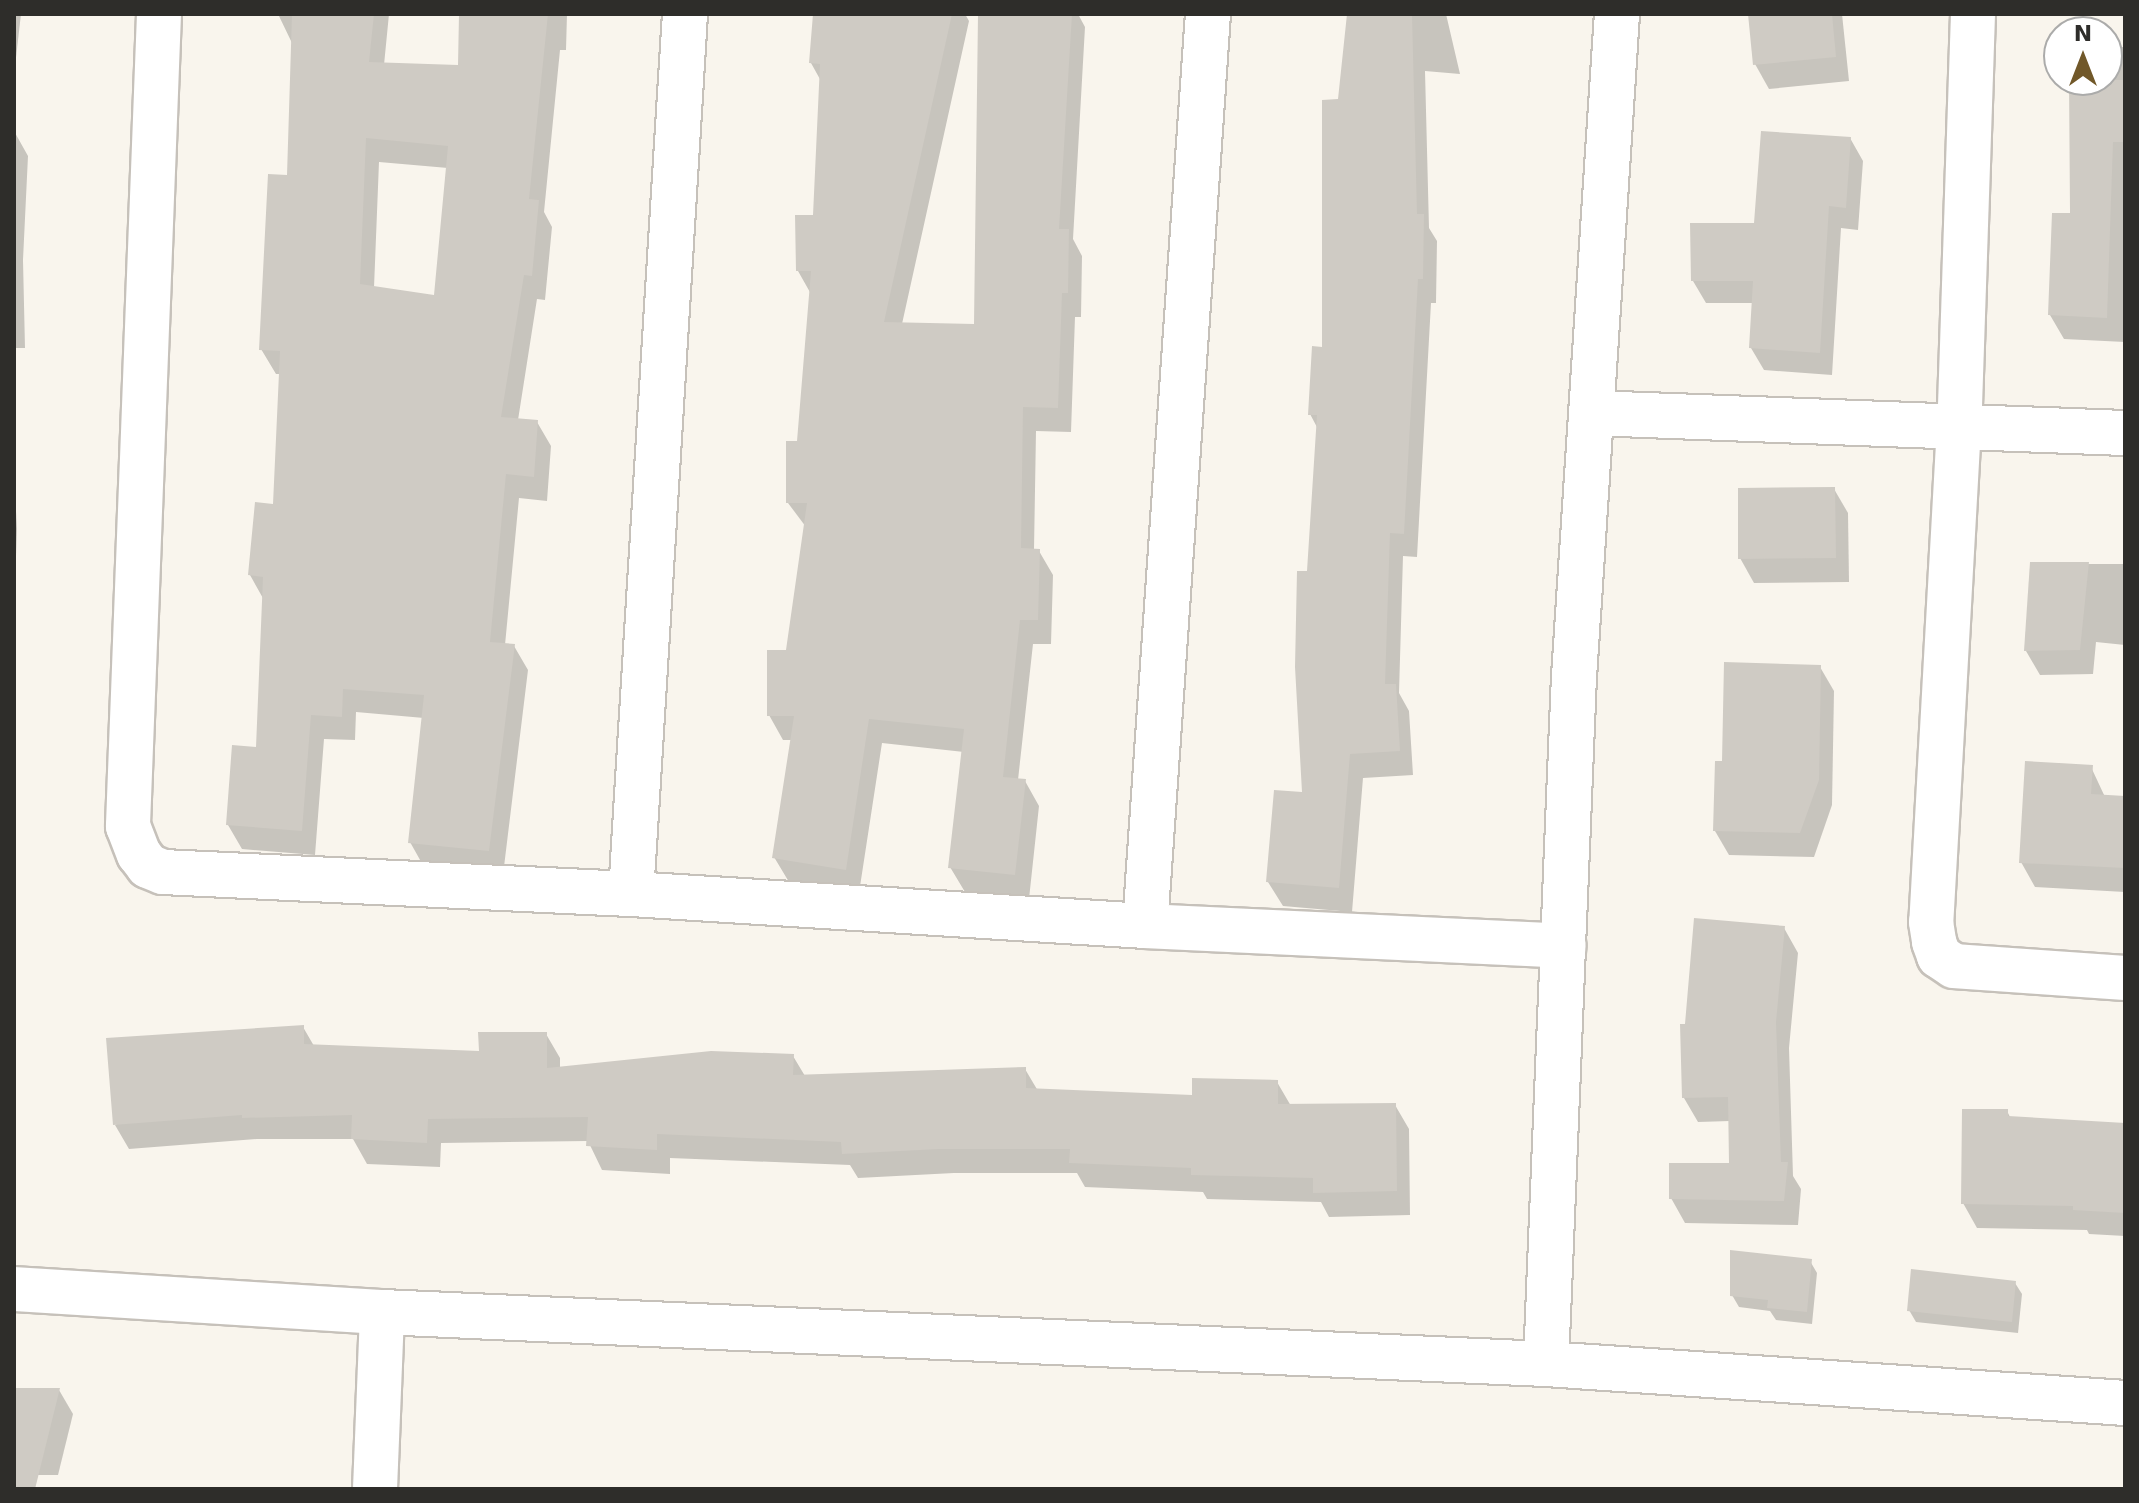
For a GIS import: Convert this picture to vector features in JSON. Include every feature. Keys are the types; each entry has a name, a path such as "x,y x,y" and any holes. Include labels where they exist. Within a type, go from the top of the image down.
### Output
{"street":[{"path":"159,14 128,826 139,854 148,866 163,872 631,894 1145,926 1564,946"},
{"path":"631,894 685,14"},
{"path":"1145,926 1208,14"},
{"path":"1546,1364 1574,677 1617,14"},
{"path":"1973,14 1959,426 1931,922 1934,942 1939,956 1954,966 2125,978"},
{"path":"1592,413 2125,433"},
{"path":"14,1289 382,1312 1546,1364 2125,1403"},
{"path":"375,1489 382,1312"}],"building":[{"path":"292,14 374,14 369,62 458,65 459,14 548,14 529,199 539,200 532,276 524,275 501,417 538,420 534,477 506,474 490,642 515,644 489,851 408,843 424,695 343,689 342,717 311,715 302,831 226,825 232,745 256,747 263,577 248,575 255,502 273,504 280,351 259,350 268,174 287,175","holes":["366,138 448,146 434,295 360,284"]},
{"path":"813,14 952,14 884,322 974,324 978,14 1072,14 1059,229 1069,229 1068,293 1062,293 1058,408 1023,407 1021,548 1040,549 1038,620 1020,620 1003,777 1026,779 1015,875 948,868 964,729 869,719 846,870 772,858 794,716 767,716 767,650 786,650 807,503 786,503 786,441 797,441 811,271 796,271 795,215 813,215 820,64 809,63"},
{"path":"1347,14 1412,14 1417,214 1424,214 1423,279 1418,279 1404,534 1390,533 1385,684 1396,684 1400,751 1350,754 1339,888 1266,882 1274,790 1302,792 1295,667 1297,571 1307,571 1317,415 1308,415 1312,346 1322,347 1322,100 1338,99"},
{"path":"1748,14 1832,14 1836,57 1753,65"},
{"path":"2125,80 2125,142 2113,142 2107,318 2048,315 2052,213 2070,213 2069,96 2123,96"},
{"path":"1761,131 1851,137 1846,208 1829,206 1820,353 1749,348 1753,281 1691,281 1690,223 1754,223"},
{"path":"1835,487 1836,558 1738,559 1738,488"},
{"path":"2030,562 2089,562 2080,650 2024,651"},
{"path":"1724,662 1821,665 1819,780 1800,833 1713,831 1715,761 1722,761"},
{"path":"2025,761 2093,765 2091,794 2125,796 2125,868 2019,863"},
{"path":"1694,918 1785,926 1776,1022 1781,1162 1788,1162 1784,1201 1669,1199 1669,1163 1729,1163 1728,1097 1682,1098 1680,1024 1685,1024"},
{"path":"304,1025 304,1044 479,1051 478,1032 547,1032 547,1068 711,1051 794,1054 793,1075 1026,1067 1026,1088 1192,1095 1192,1078 1278,1080 1278,1104 1396,1103 1397,1191 1313,1193 1313,1178 1191,1175 1191,1168 1069,1163 1070,1149 939,1149 842,1154 841,1142 657,1134 657,1150 586,1146 588,1117 428,1119 427,1143 351,1139 352,1115 242,1118 242,1115 113,1125 106,1038"},
{"path":"1962,1109 2008,1109 2008,1116 2125,1123 2125,1213 2073,1210 2073,1206 1961,1204"},
{"path":"1730,1250 1812,1259 1807,1312 1767,1308 1768,1300 1730,1296"},
{"path":"1911,1269 2016,1281 2012,1322 1907,1311"},
{"path":"14,1388 60,1388 35,1489 14,1489"}]}
